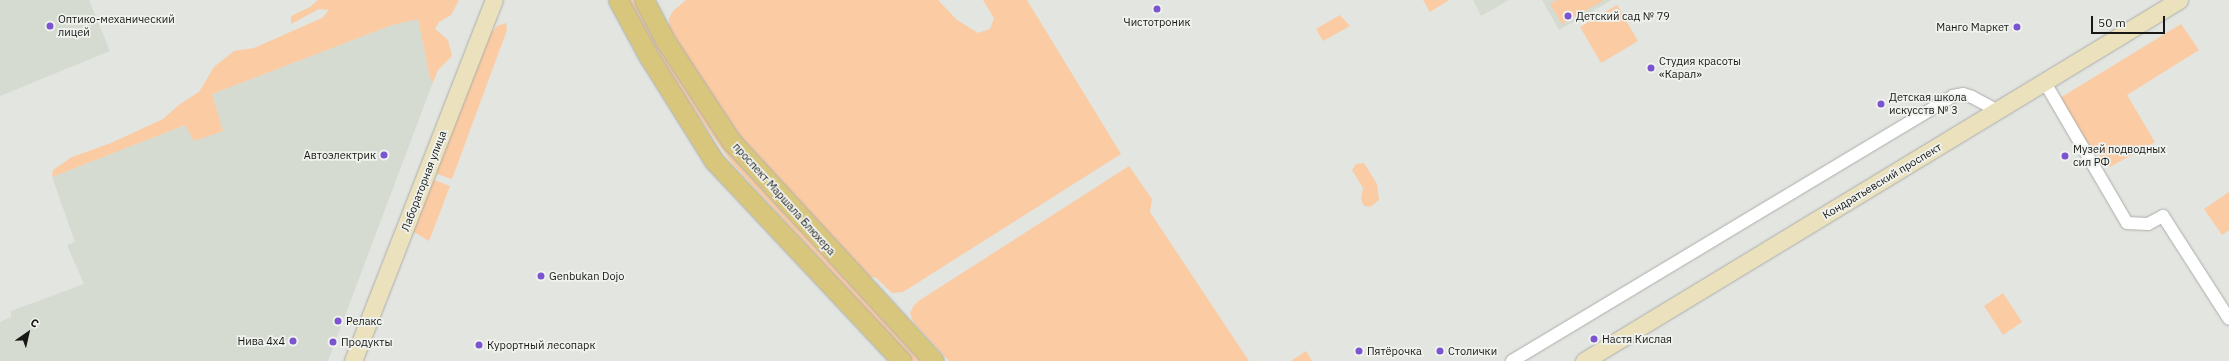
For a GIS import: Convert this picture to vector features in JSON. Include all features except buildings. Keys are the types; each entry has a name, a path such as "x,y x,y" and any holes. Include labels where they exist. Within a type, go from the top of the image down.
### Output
{"main road":[{"name":"проспект Маршала Блюхера","path":"618,0 649,57 714,160 902,361"},
{"name":"проспект Маршала Блюхера","path":"644,0 666,42 731,141 756,172 934,361"}],"street":[{"name":"Лабораторная улица","path":"353,361 494,0"},
{"name":"Кондратьевский проспект","path":"1584,361 2179,0"},
{"path":"2044,81 2127,223 2148,224 2163,216 2229,319"},
{"path":"1512,361 1953,96 1963,94 1972,97 1996,110"}],"shaded area":[{"name":"Оптико-механический лицей","path":"0,0 89,0 110,51 0,96"},
{"path":"318,0 459,0 451,15 439,22 435,29 448,40 452,56 438,70 433,82 430,78 418,19 392,25 212,94 223,131 194,141 185,125 52,177 53,170 72,157 111,143 163,119 180,104 199,92 214,67 234,51 254,48 322,18 329,10 319,9 291,24 291,16 310,7"},
{"path":"627,0 635,0 736,159 921,361 913,361 732,163 669,75"},
{"path":"686,0 938,0 957,20 978,33 990,29 994,18 983,0 1027,0 1121,154 903,292 892,293 875,277 869,278 758,162 713,99 669,29 669,18 673,11"},
{"path":"1423,0 1449,0 1430,12"},
{"path":"1473,0 1509,0 1481,16"},
{"name":"Детский сад № 79","path":"1542,0 1612,0 1559,30"},
{"name":"Детский сад № 79","path":"1557,0 1604,0 1562,24 1550,4"},
{"path":"1617,5 1638,41 1601,63 1580,27"},
{"path":"1340,15 1350,26 1323,41 1316,29"},
{"path":"418,18 430,78 433,82 328,361 0,361 0,322 11,317 11,311 84,284 67,245 75,242 52,177 185,125 223,131 212,94 392,25"},
{"path":"506,23 507,30 452,179 437,174 436,168 489,36 497,26"},
{"path":"2181,24 2199,50 2127,95 2155,142 2110,167 2086,141 2060,98"},
{"path":"1364,163 1377,184 1379,200 1370,207 1364,206 1361,200 1363,188 1352,170 1356,164"},
{"path":"1129,166 1152,199 1150,212 1249,361 949,361 914,323 910,313 914,305 920,300"},
{"path":"434,180 450,186 429,241 409,229 431,181"},
{"path":"2229,192 2229,230 2222,235 2204,209"},
{"path":"2003,293 2022,322 2003,335 1984,306"},
{"path":"1306,351 1312,361 1291,361"}],"place":[{"name":"Чистотроник","path":"1157,9"},
{"name":"Детский сад № 79","path":"1568,16"},
{"name":"Оптико-механический лицей","path":"50,26"},
{"name":"Манго Маркет","path":"2017,27"},
{"name":"Студия красоты «Карал»","path":"1651,68"},
{"name":"Детская школа искусств № 3","path":"1881,104"},
{"name":"Автоэлектрик","path":"384,155"},
{"name":"Музей подводных сил РФ","path":"2065,156"},
{"name":"Genbukan Dojo","path":"541,276"},
{"name":"Релакс","path":"338,321"},
{"name":"Настя Кислая","path":"1594,339"},
{"name":"Нива 4х4","path":"293,341"},
{"name":"Продукты","path":"333,342"},
{"name":"Курортный лесопарк","path":"479,345"},
{"name":"Пятёрочка","path":"1359,351"},
{"name":"Столички","path":"1440,351"}]}
